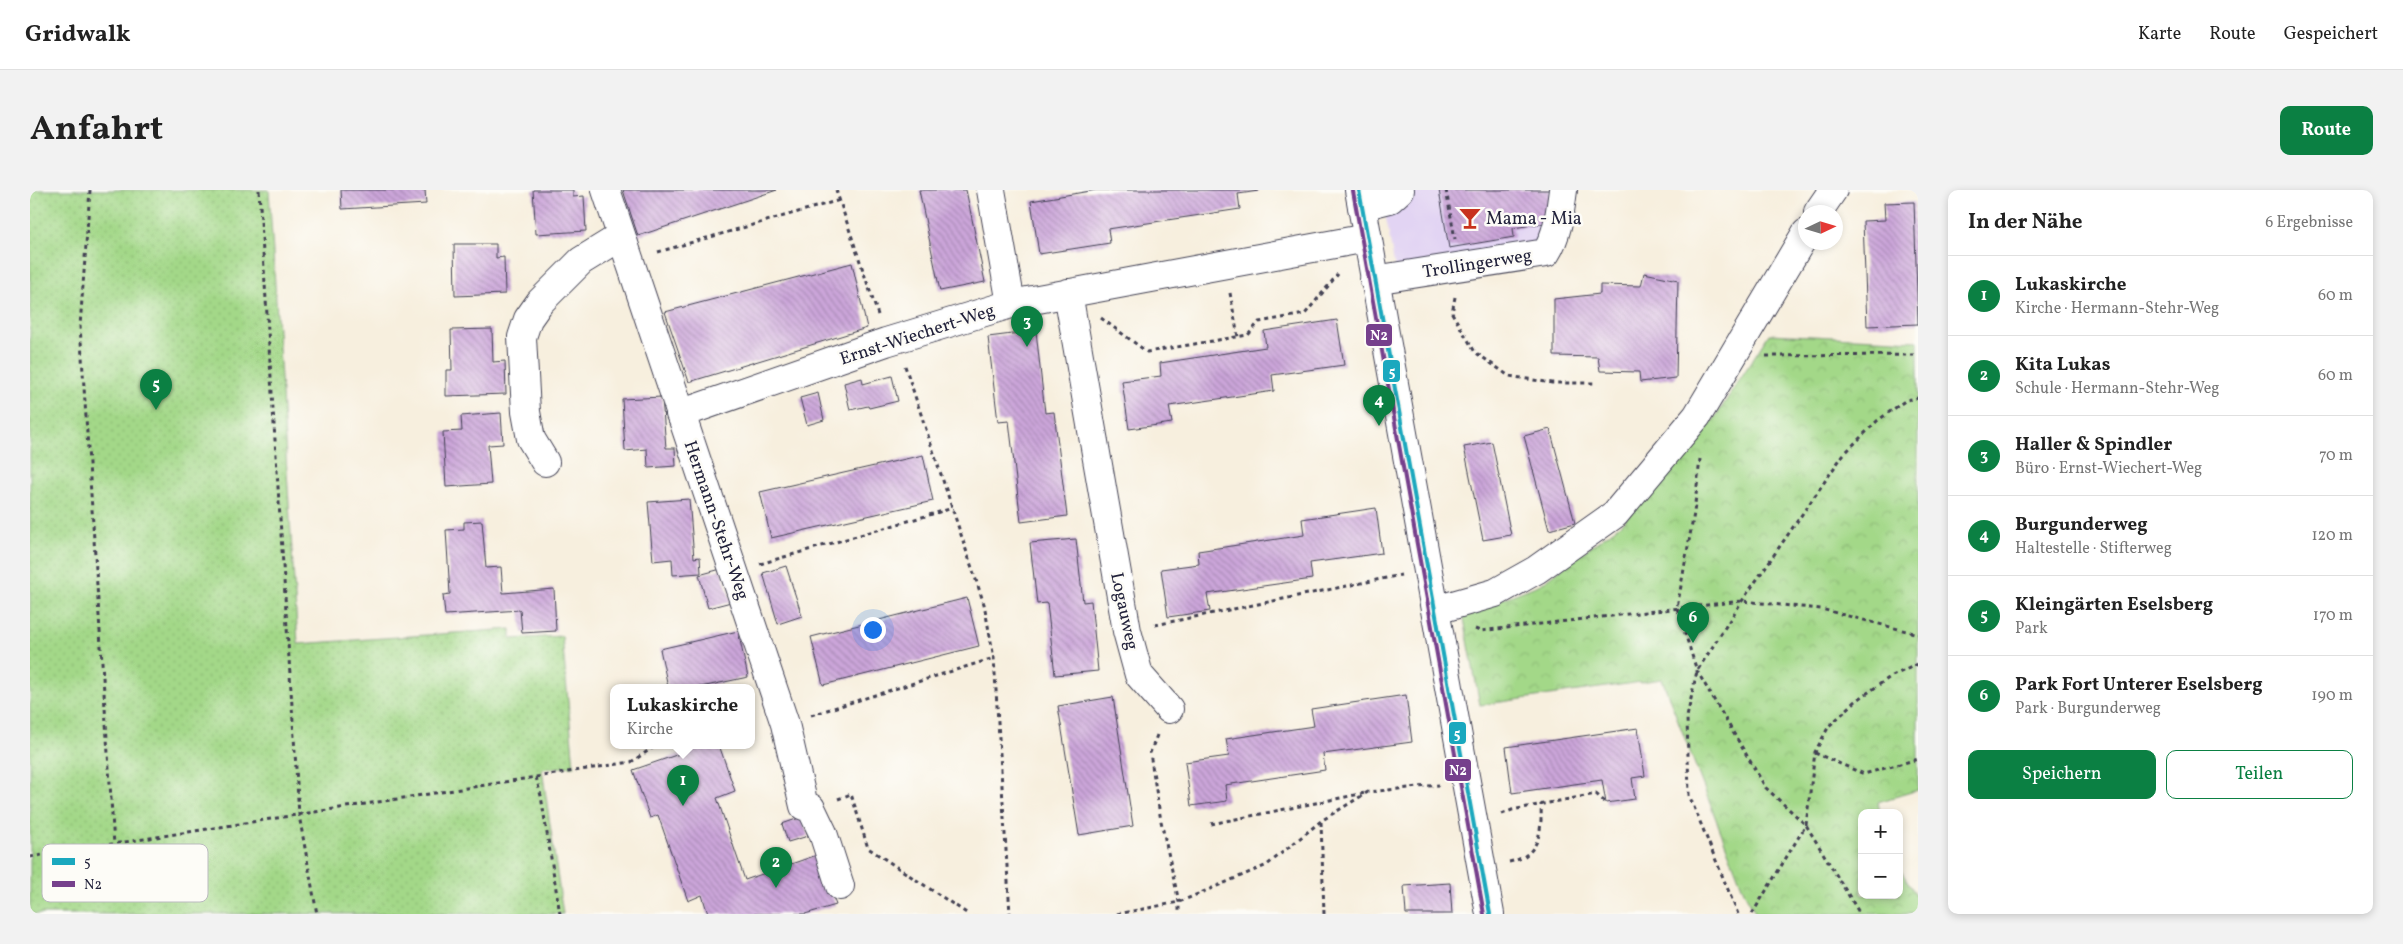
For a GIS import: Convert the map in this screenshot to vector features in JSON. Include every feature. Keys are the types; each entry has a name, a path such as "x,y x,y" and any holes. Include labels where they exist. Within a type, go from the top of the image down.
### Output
{"street":[{"name":"Hermann-Stehr-Weg","path":"606,190 680,414 736,571 786,724 808,807 823,832 840,886"},
{"path":"991,190 1011,304"},
{"path":"1400,190 1390,199 1360,198 1490,914"},
{"name":"Trollingerweg","path":"1374,280 1546,252 1552,243 1563,190"},
{"path":"1823,205 1833,190"},
{"path":"545,462 532,439 526,412 522,338 528,320 540,302 581,261 620,237"},
{"name":"Ernst-Wiechert-Weg","path":"680,414 891,341 1011,304 1367,238"},
{"path":"1436,610 1495,593 1536,570 1615,514 1697,416 1798,246"},
{"name":"Logauweg","path":"1068,293 1127,631 1139,675 1169,709"}],"path":[{"path":"90,190 80,326 114,844"},
{"path":"259,190 299,815 317,914"},
{"path":"836,190 953,508 984,604 994,658 1010,914"},
{"path":"1446,190 1460,266 1452,313 1475,352 1509,376 1552,383 1595,383"},
{"path":"656,253 840,200"},
{"path":"1100,317 1147,352 1248,335 1259,322 1305,314 1367,238"},
{"path":"1226,264 1238,336"},
{"path":"1733,356 1918,354"},
{"path":"1738,914 1689,795 1687,717 1697,671 1742,601 1843,455 1877,421 1906,400 1918,398"},
{"path":"1697,416 1700,460 1694,513 1677,608 1697,671 1766,788 1806,825 1860,914"},
{"path":"736,571 953,508"},
{"path":"1127,631 1428,569"},
{"path":"1436,610 1480,631 1742,601 1821,610 1918,634"},
{"path":"786,724 994,658"},
{"path":"1752,914 1806,825 1815,752 1829,726 1856,701 1890,678 1918,664"},
{"path":"1169,709 1150,753 1161,821 1179,902 1179,914"},
{"path":"120,844 631,762 652,749"},
{"path":"1815,752 1864,774 1918,758"},
{"path":"536,777 541,796 560,914"},
{"path":"1211,824 1368,792 1467,783"},
{"path":"1117,914 1179,902 1267,865 1321,821 1368,792"},
{"path":"808,807 852,794 868,848 968,914"},
{"path":"1512,810 1596,794 1606,803"},
{"path":"1482,867 1518,860 1532,852 1542,822 1541,804"},
{"path":"1321,821 1324,914"}],"shaded area":[{"path":"1381,190 1573,190 1543,244 1395,269"}],"green space":[{"path":"30,190 269,190 298,644 511,629 511,639 562,636 574,766 542,769 563,914 30,914"},
{"path":"1769,334 1918,341 1918,790 1878,802 1879,809 1858,809 1858,899 1903,899 1903,874 1918,898 1918,914 1756,914 1744,892 1662,679 1480,705 1462,608 1497,601 1541,584 1621,524 1713,421"}],"building":[{"path":"341,190 425,190 426,204 342,209"},
{"path":"533,190 573,190 573,197 584,196 586,231 536,234"},
{"path":"623,190 777,190 638,236"},
{"path":"919,190 966,190 985,282 940,291"},
{"path":"1096,190 1259,191 1238,194 1240,209 1108,229 1110,243 1039,254 1031,201"},
{"path":"1439,190 1549,190 1553,212 1544,214 1546,223 1513,228 1514,237 1449,248"},
{"path":"1914,202 1918,324 1867,326 1863,221 1885,220 1884,203"},
{"path":"454,244 496,244 496,258 504,257 505,294 455,296"},
{"path":"852,263 867,328 689,382 665,312"},
{"path":"1644,273 1678,280 1676,378 1640,382 1639,372 1600,371 1598,357 1554,356 1554,299 1600,294 1600,285 1641,286"},
{"path":"1337,320 1344,365 1272,375 1274,391 1169,406 1172,423 1129,429 1122,381 1161,376 1160,363 1266,347 1264,331"},
{"path":"492,329 493,362 505,361 506,394 446,396 446,370 452,370 451,330"},
{"path":"1036,331 1045,413 1054,412 1067,516 1021,522 1009,421 998,422 988,337"},
{"path":"892,376 898,401 869,408 868,406 850,410 844,383 862,378 863,384"},
{"path":"818,393 824,420 807,425 800,398"},
{"path":"662,397 666,448 675,448 676,466 648,468 647,449 625,451 622,399"},
{"path":"501,413 503,444 488,445 491,484 446,487 443,432 462,431 461,416"},
{"path":"1550,429 1575,523 1549,530 1524,436"},
{"path":"1492,442 1511,535 1483,540 1464,447"},
{"path":"923,455 933,501 771,538 760,492"},
{"path":"689,499 694,558 700,557 701,573 673,575 672,559 653,561 648,502"},
{"path":"1376,508 1382,553 1310,563 1312,579 1207,594 1210,611 1168,617 1161,569 1199,564 1198,551 1304,535 1302,519"},
{"path":"482,521 486,568 501,567 503,593 554,589 556,631 522,633 520,610 445,615 443,595 450,594 446,530 464,529 464,522"},
{"path":"1076,539 1083,602 1091,601 1098,671 1055,675 1047,603 1037,604 1030,543"},
{"path":"786,566 802,616 778,624 763,573"},
{"path":"721,569 731,602 708,608 699,575"},
{"path":"967,598 979,646 823,685 811,637"},
{"path":"738,631 748,677 715,684 667,684 660,649"},
{"path":"1406,695 1412,742 1323,754 1325,770 1225,785 1227,801 1191,806 1185,762 1229,756 1226,739 1314,726 1311,709"},
{"path":"1113,697 1133,826 1079,835 1058,706"},
{"path":"1638,728 1645,776 1632,778 1635,799 1606,803 1602,780 1512,793 1506,747"},
{"path":"684,749 720,749 735,791 717,798 745,880 817,855 836,905 805,914 708,914 702,895 688,901 658,815 650,818 633,770 685,752"},
{"path":"802,817 808,836 788,842 782,824"},
{"path":"1450,883 1452,914 1406,914 1404,886"}],"transit line":[{"name":"5","path":"1359,190 1490,914"},
{"name":"N2","path":"1353,191 1484,914"}],"place":[{"name":"Mama - Mia","path":"1470,218"},
{"name":"Haller & Spindler","path":"1027,347"},
{"name":"Kleingärten Eselsberg","path":"156,410"},
{"name":"Burgunderweg","path":"1379,426"},
{"name":"Park Fort Unterer Eselsberg","path":"1693,643"},
{"name":"Lukaskirche","path":"683,806"},
{"name":"Kita Lukas","path":"776,888"}]}
